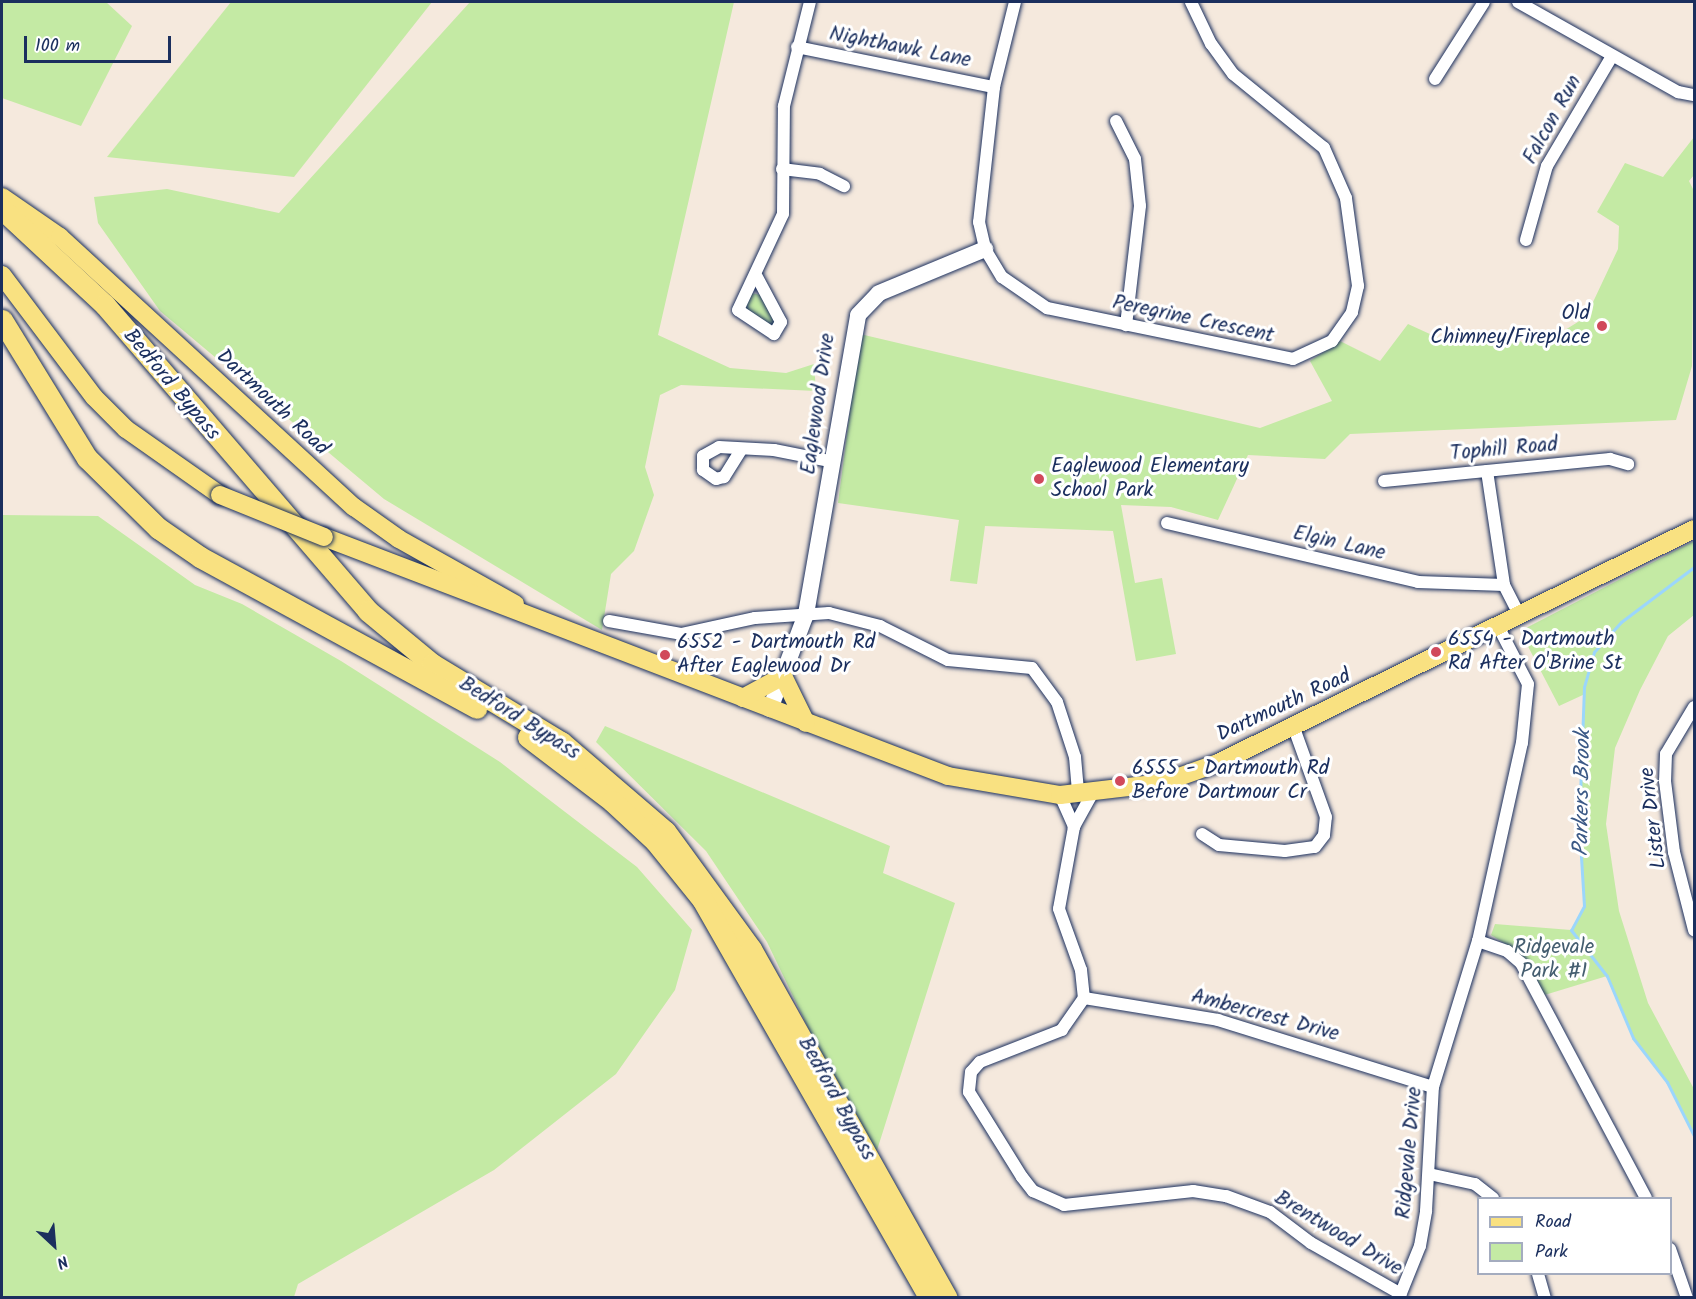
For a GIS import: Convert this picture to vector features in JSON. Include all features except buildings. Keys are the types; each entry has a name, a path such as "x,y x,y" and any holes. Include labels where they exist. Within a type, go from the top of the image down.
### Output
{"highway":[{"name":"Bedford Bypass","path":"2,208 105,305 368,611 432,664 570,748 665,831 751,950 947,1298"},
{"name":"Bedford Bypass","path":"2,320 87,458 158,528 200,556 512,727 581,775 655,841 726,937 930,1298"}],"main road":[{"name":"Dartmouth Road","path":"2,197 94,267 354,507 531,615"},
{"name":"Dartmouth Road","path":"2,275 118,421 170,465 220,495 948,776 1077,794 1162,783 1294,728 1695,529"},
{"path":"743,698 783,676 806,723"}],"street":[{"path":"757,277 783,214 784,106 810,2"},
{"path":"985,249 979,214 994,87 1015,2"},
{"name":"Peregrine Crescent","path":"985,249 1002,277 1027,298 1047,308 1293,359 1342,331 1358,286 1346,198 1324,148 1233,74 1210,44 1191,2"},
{"path":"1435,79 1484,2"},
{"path":"1518,2 1677,92 1695,95"},
{"name":"Nighthawk Lane","path":"797,47 994,87"},
{"name":"Falcon Run","path":"1526,240 1547,166 1612,56"},
{"path":"1116,121 1135,159 1140,206 1126,325"},
{"path":"782,169 820,174 844,186"},
{"name":"Eaglewood Drive","path":"770,709 806,614 834,462 846,358 858,315 879,293 985,249"},
{"path":"741,450 774,450 834,462"},
{"name":"Tophill Road","path":"1384,481 1610,459 1628,464"},
{"path":"1487,471 1504,585 1520,617"},
{"name":"Elgin Lane","path":"1167,523 1419,582 1504,585"},
{"path":"609,621 681,634 755,618 806,614 850,616 948,660 1032,668 1057,702 1075,757 1077,794 1074,827 1059,909 1081,970 1084,998"},
{"name":"Ridgevale Drive","path":"1400,1296 1420,1246 1429,1174 1433,1087 1478,941 1527,705 1528,684 1499,628"},
{"name":"Lister Drive","path":"1695,707 1666,754 1665,781 1674,852 1695,930"},
{"path":"1202,834 1219,845 1285,851 1315,847 1324,835 1326,817 1294,728"},
{"path":"1074,827 1077,794"},
{"path":"1478,941 1507,951 1521,963 1645,1197"},
{"name":"Ambercrest Drive","path":"1084,998 1228,1022 1433,1087"},
{"name":"Brentwood Drive","path":"1084,998 1062,1030 980,1062 971,1072 969,1092 1034,1191 1064,1205 1193,1191 1226,1196 1270,1212 1311,1243 1400,1296"},
{"path":"1429,1174 1475,1184 1492,1197"},
{"path":"1672,1252 1687,1298"},
{"path":"1538,1275 1545,1298"}],"green space":[{"path":"2,2 106,2 132,26 81,126 2,98"},
{"path":"231,2 432,2 294,177 107,157"},
{"path":"470,2 734,2 658,335 730,368 786,373 814,364 816,391 681,385 660,395 645,467 654,495 634,551 611,574 602,630 384,499 160,311 98,223 94,197 167,189 279,213"},
{"path":"1694,137 1694,175 1689,181 1694,191 1692,366 1676,420 1350,434 1325,459 1248,455 1218,520 1171,507 1121,505 1135,583 1162,578 1176,654 1136,661 1113,531 985,526 977,584 950,581 959,520 838,503 860,334 1260,428 1332,401 1310,361 1340,341 1380,361 1408,324 1456,346 1507,330 1525,345 1552,338 1586,317 1618,249 1619,226 1597,212 1625,163 1663,177"},
{"path":"751,293 761,295 775,316 774,327 742,309"},
{"path":"2,515 98,516 195,585 242,604 341,661 500,762 637,867 692,930 675,990 616,1074 494,1170 298,1284 294,1297 2,1297"},
{"name":"Ridgevale Park #1","path":"1694,541 1694,615 1668,636 1640,690 1615,748 1606,824 1619,911 1648,1003 1694,1089 1694,1136 1667,1082 1633,1038 1607,976 1538,997 1510,947 1491,935 1495,924 1571,930 1584,906 1579,831 1585,694 1559,706 1520,631"},
{"path":"605,726 890,846 883,873 955,903 873,1163 767,942 706,851 596,742"}],"waterway":[{"name":"Parkers Brook","path":"1694,567 1621,622 1594,652 1584,687 1579,824 1584,906 1571,930 1607,976 1633,1038 1667,1082 1694,1136"}],"place":[{"name":"Old Chimney/Fireplace","path":"1602,326"},
{"name":"Eaglewood Elementary School Park","path":"1039,479"},
{"name":"6554 - Dartmouth Rd After O'Brine St","path":"1436,652"},
{"name":"6552 - Dartmouth Rd After Eaglewood Dr","path":"665,655"},
{"name":"6555 - Dartmouth Rd Before Dartmour Cr","path":"1120,781"}]}
